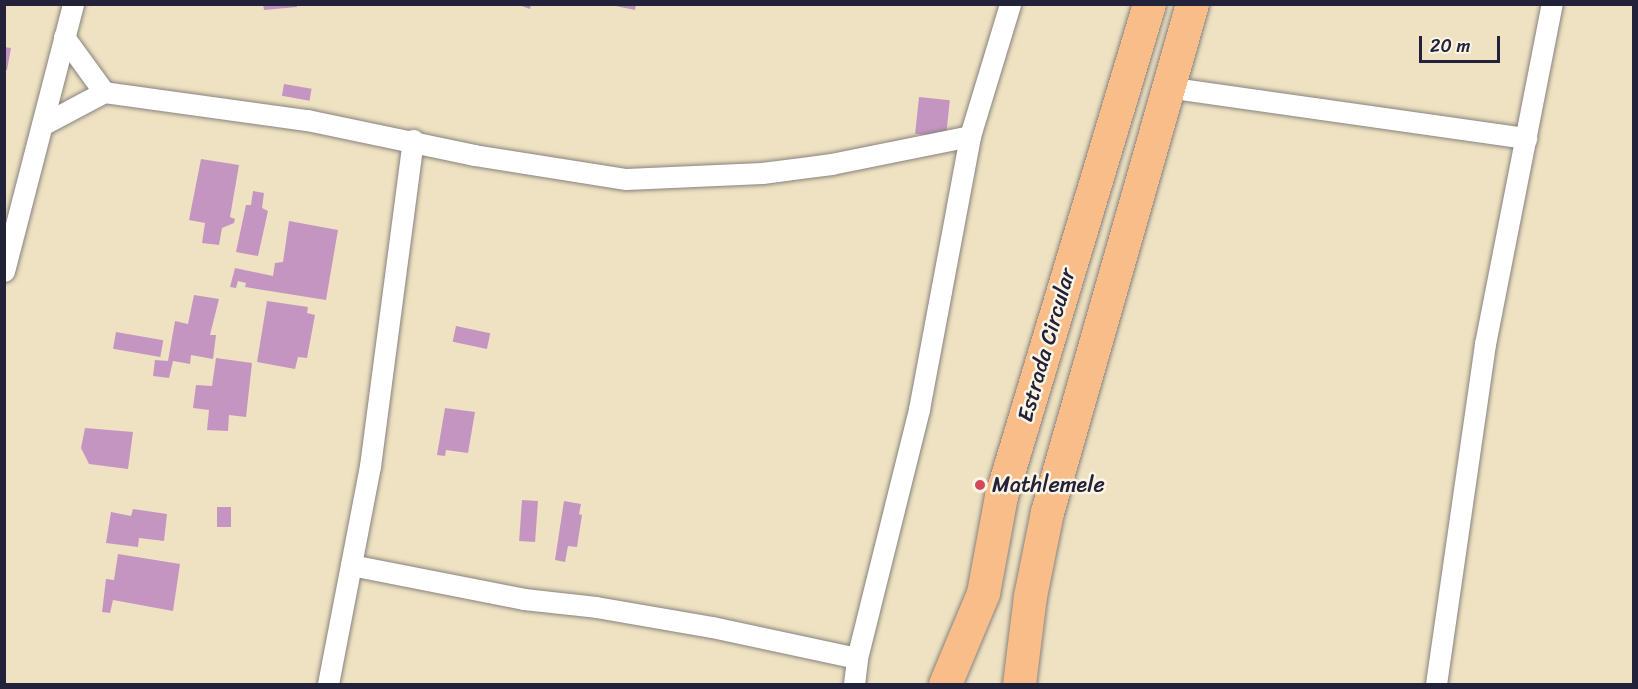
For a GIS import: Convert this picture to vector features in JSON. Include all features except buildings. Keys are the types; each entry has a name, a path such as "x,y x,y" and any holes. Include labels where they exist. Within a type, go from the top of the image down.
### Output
{"main road":[{"name":"Estrada Circular","path":"945,684 983,593 1002,496 1149,4"},
{"name":"Estrada Circular","path":"1019,684 1030,596 1047,512 1192,4"}],"street":[{"path":"4,271 73,4"},
{"path":"854,684 857,658 919,409 970,136 1010,4"},
{"path":"1436,684 1485,344 1552,4"},
{"path":"64,37 104,92"},
{"path":"1167,87 1526,138"},
{"path":"42,125 104,92 307,120 413,140 474,155 626,179 762,173 831,164 970,136"},
{"path":"328,684 386,363 413,140"},
{"path":"351,565 524,599 596,607 712,627 857,658"}],"place":[{"name":"Mathlemele","path":"980,485"}]}
